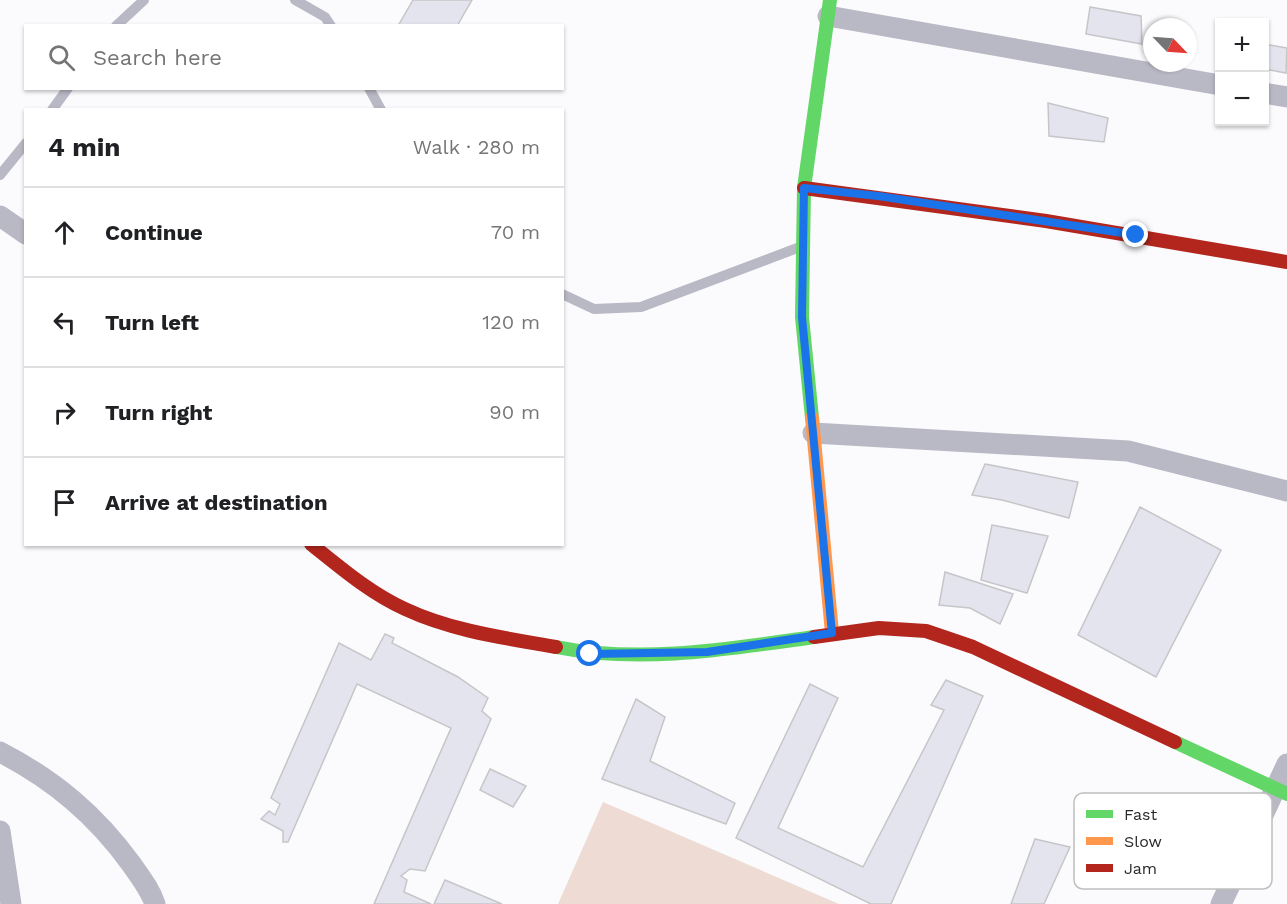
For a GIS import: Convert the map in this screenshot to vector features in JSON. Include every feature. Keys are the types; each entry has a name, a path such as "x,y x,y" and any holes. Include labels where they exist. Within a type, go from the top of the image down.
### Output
{"street":[{"path":"832,633 802,317 804,188 829,8 1215,84"},
{"path":"1269,94 1287,97"},
{"path":"804,188 1006,214 1287,262"},
{"path":"0,216 24,233"},
{"path":"813,433 1128,451 1287,491"},
{"path":"313,546 358,582 405,609 469,631 590,654 707,652 879,628 926,631 973,647 1281,791"},
{"path":"0,752 35,770 72,797 113,839 151,892 155,904"},
{"path":"1272,808 1281,791 1287,764"},
{"path":"0,831 11,904"},
{"path":"1221,904 1229,889"}],"lane":[{"path":"118,24 144,0"},
{"path":"295,0 326,17 330,24"},
{"path":"53,108 67,90"},
{"path":"370,90 380,108"},
{"path":"0,175 24,145"},
{"path":"564,295 594,309 641,307 803,246"}],"shaded area":[{"path":"603,802 839,904 558,904"}],"building":[{"path":"413,0 472,0 458,24 399,24"},
{"path":"1090,7 1141,16 1142,44 1086,34"},
{"path":"1269,45 1287,48 1286,73 1269,70"},
{"path":"1048,103 1108,118 1104,142 1049,136"},
{"path":"985,464 1078,482 1069,518 1002,500 972,495"},
{"path":"1140,507 1221,550 1156,677 1078,635"},
{"path":"992,525 1048,536 1027,593 981,580"},
{"path":"945,572 1013,594 1000,624 970,608 939,605"},
{"path":"385,634 394,638 392,643 458,677 488,698 482,711 491,719 425,871 410,869 401,876 407,880 404,892 431,904 374,904 451,728 357,684 288,842 283,842 283,831 261,819 269,811 275,815 280,804 271,798 339,643 371,660"},
{"path":"946,680 983,696 891,904 871,904 736,838 810,684 838,698 778,828 863,867 944,710 931,705"},
{"path":"636,699 665,717 650,761 735,803 726,824 602,779"},
{"path":"490,769 526,786 513,807 480,790"},
{"path":"1035,839 1070,847 1044,904 1011,904"},
{"path":"445,880 502,904 434,904"}],"traffic: fast":[{"path":"812,418 802,317 804,188 830,0"},
{"path":"556,647 620,654 685,653 814,637"},
{"path":"1175,742 1287,794"}],"traffic: slow":[{"path":"812,418 832,633"}],"traffic: jam":[{"path":"804,188 1046,221 1287,262"},
{"path":"314,546 368,588 392,603 423,617 479,633 556,647"},
{"path":"814,637 879,628 926,631 973,647 1175,742"}],"route":[{"path":"590,654 707,652 832,633 802,317 804,188 970,209 1136,235"}]}
